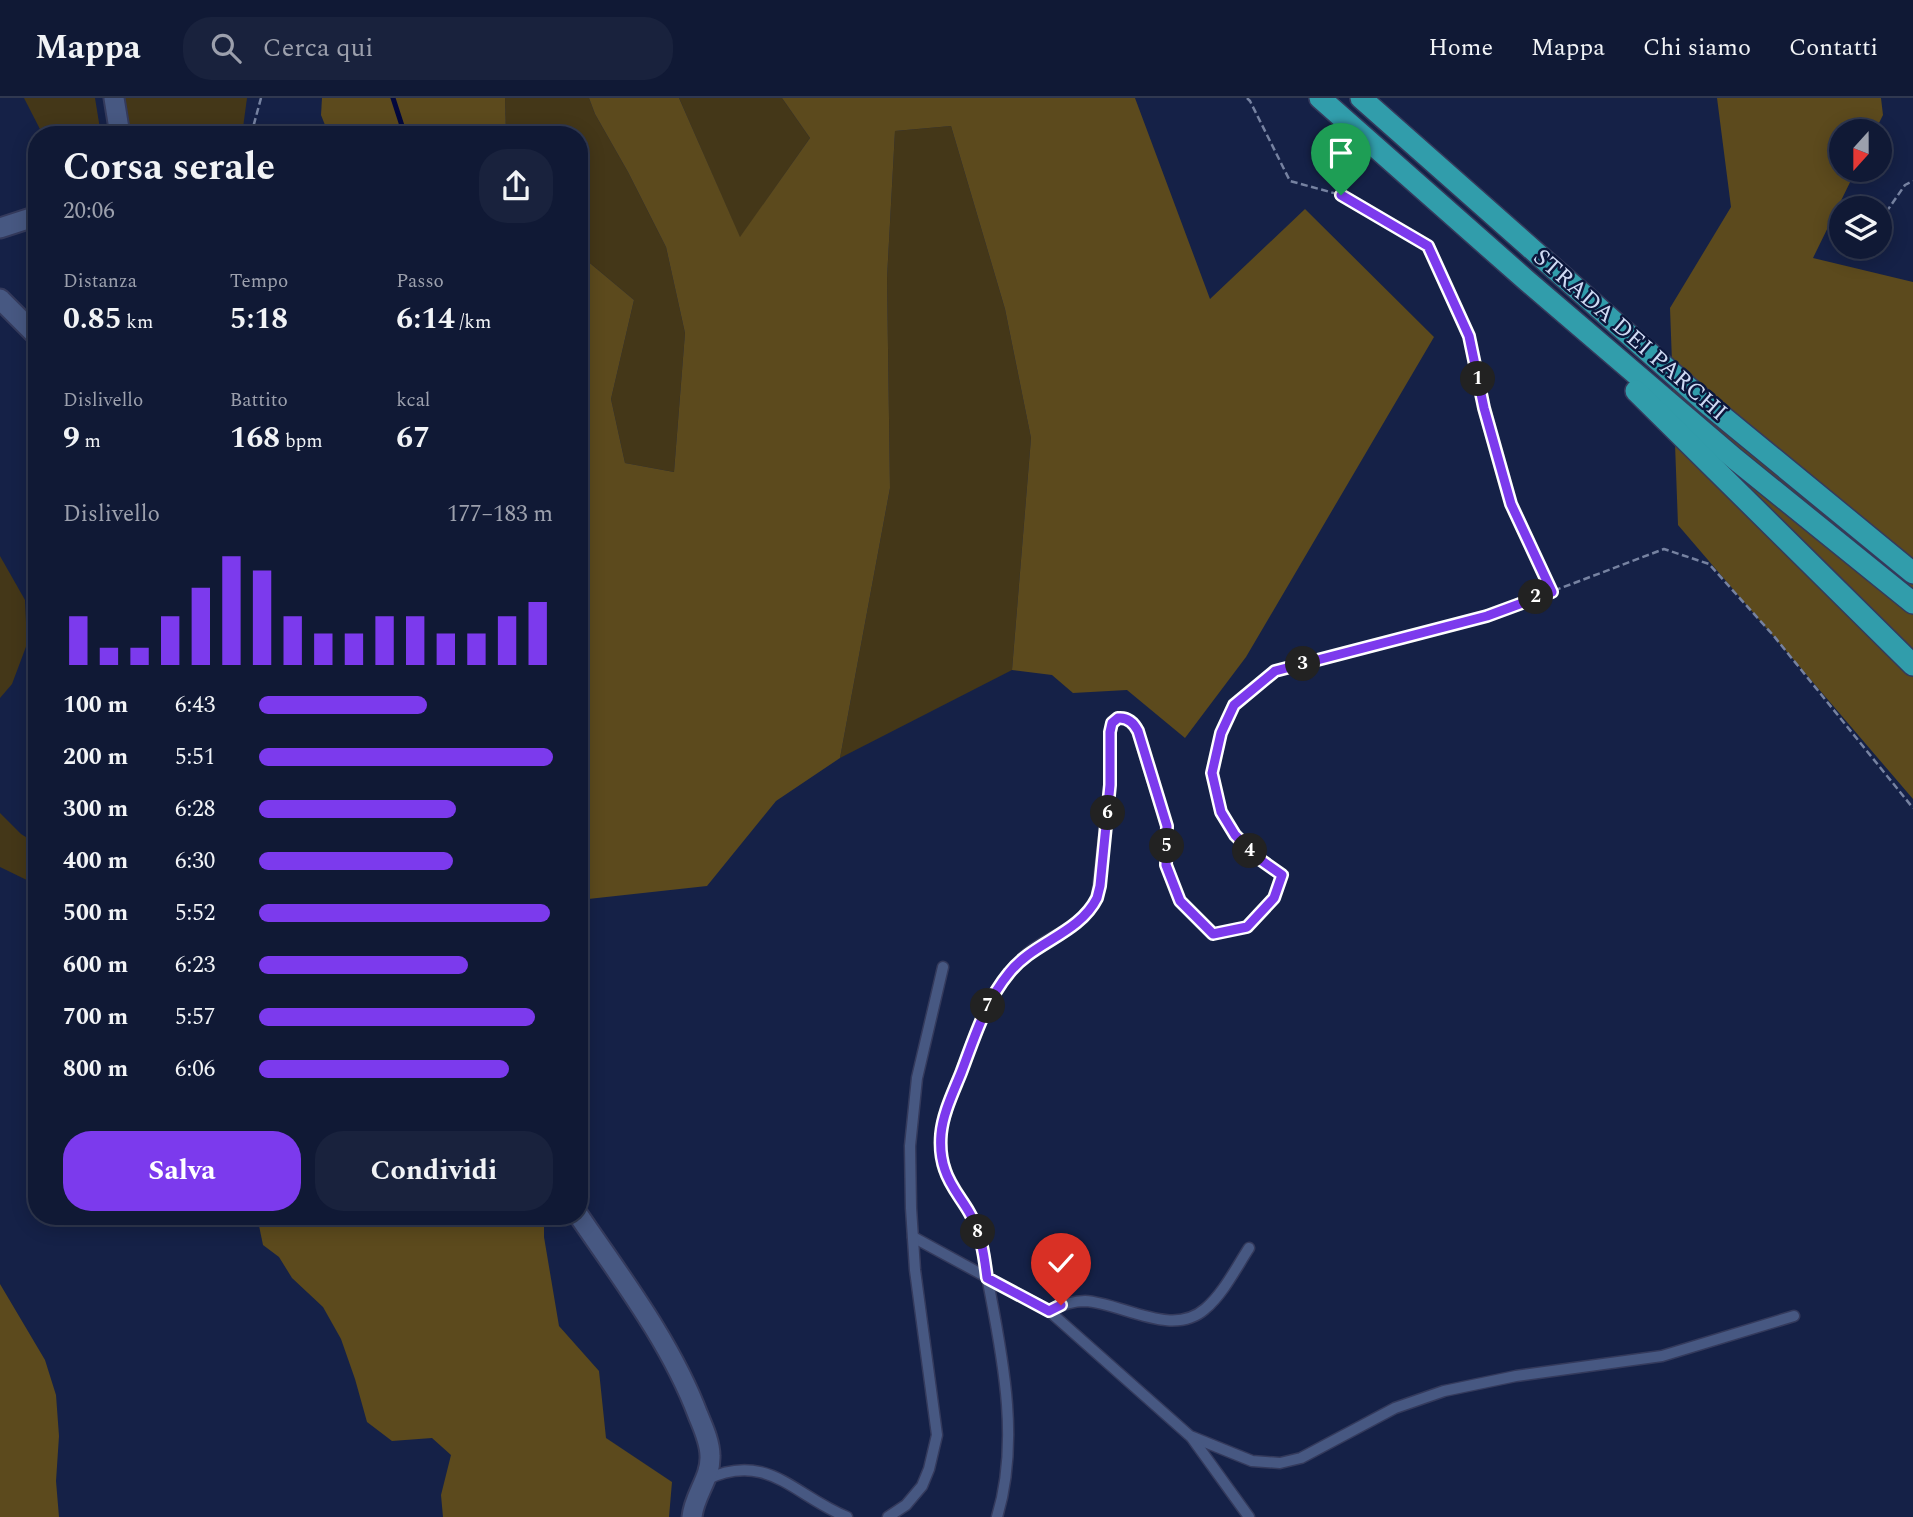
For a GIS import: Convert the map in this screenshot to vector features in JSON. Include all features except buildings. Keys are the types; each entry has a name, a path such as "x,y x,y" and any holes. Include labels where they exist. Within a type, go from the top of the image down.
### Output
{"highway":[{"name":"STRADA DEI PARCHI","path":"1320,98 1525,280 1735,459 1913,603"},
{"name":"STRADA DEI PARCHI","path":"1360,98 1706,403 1913,573"},
{"path":"1525,280 1913,665"}],"street":[{"path":"114,98 119,126"},
{"path":"0,228 28,219"},
{"path":"0,299 28,326"},
{"path":"585,1225 659,1337 692,1397 709,1448 709,1467 696,1497 692,1517"}],"lane":[{"path":"997,1517 1006,1475 1007,1430 1002,1357 983,1248 974,1222 945,1171 941,1149 943,1122 979,1024 1002,981 1028,953 1077,922 1091,909 1097,898 1110,785 1110,732 1112,723 1118,718 1130,721 1138,731 1167,826"},
{"path":"888,1517 906,1505 922,1486 932,1460 937,1435 916,1282 910,1179 914,1099 943,967"},
{"path":"913,1237 1049,1311 1190,1436 1249,1517"},
{"path":"1049,1311 1070,1302 1087,1301 1165,1320 1196,1316 1213,1301 1249,1248"},
{"path":"1190,1436 1252,1461 1273,1464 1292,1462 1387,1412 1444,1391 1507,1377 1662,1356 1794,1316"},
{"path":"705,1480 732,1470 760,1472 793,1485 847,1517"}],"path":[{"path":"253,126 261,98"},
{"path":"1247,98 1290,181 1341,195 1428,246 1469,336 1484,408 1511,504 1552,592"},
{"path":"1892,203 1905,185 1913,181"},
{"path":"1167,826 1166,865 1180,901 1213,934 1247,927 1274,898 1282,875 1258,858 1235,835 1221,812 1212,773 1221,733 1234,705 1275,671 1487,616 1664,549 1709,564 1773,635 1913,808"}],"shaded area":[{"path":"24,98 95,98 100,126 38,126"},
{"path":"123,98 247,98 243,126 128,126"},
{"path":"322,98 505,98 506,126 325,126 321,115"},
{"path":"505,98 589,98 666,247 685,333 674,472 625,463 611,399 634,300 588,262 588,126 506,126"},
{"path":"589,98 679,98 740,237 810,138 782,98 1135,98 1210,299 1305,209 1434,337 1246,657 1185,738 1127,690 1073,693 1052,675 1012,670 1031,438 1005,309 951,126 895,131 887,278 890,488 840,758 776,801 707,886 588,899 588,262 634,300 611,399 625,463 674,472 685,333 666,247"},
{"path":"679,98 782,98 810,138 740,238"},
{"path":"1717,98 1881,98 1881,119 1829,119 1829,182 1850,182 1843,196 1829,196 1829,225 1813,258 1913,282 1913,799 1678,525 1670,308 1731,207"},
{"path":"951,126 1005,309 1031,438 1012,670 840,758 890,488 887,278 895,131"},
{"path":"0,556 25,600 27,644 12,684 0,698"},
{"path":"0,813 28,838 28,881 0,867"},
{"path":"259,1225 544,1225 559,1326 599,1371 606,1438 672,1482 669,1517 443,1517 441,1495 451,1455 432,1438 392,1441 367,1422 341,1339 323,1307 292,1278 279,1257 263,1245"},
{"path":"0,1284 45,1360 56,1395 59,1436 56,1481 59,1517 0,1517"}],"waterway":[{"path":"393,98 402,126"}],"route":[{"path":"1061,1305 1049,1311 987,1278 983,1248 974,1222 945,1171 941,1156 941,1132 977,1031 1002,981 1028,953 1077,922 1091,909 1097,898 1109,800 1112,723 1118,718 1126,718 1134,723 1138,731 1167,826 1166,865 1180,901 1213,934 1247,927 1274,898 1282,875 1258,858 1235,835 1221,812 1212,773 1221,733 1234,705 1275,671 1487,616 1552,592 1511,504 1484,408 1469,336 1428,246 1341,195"}]}
